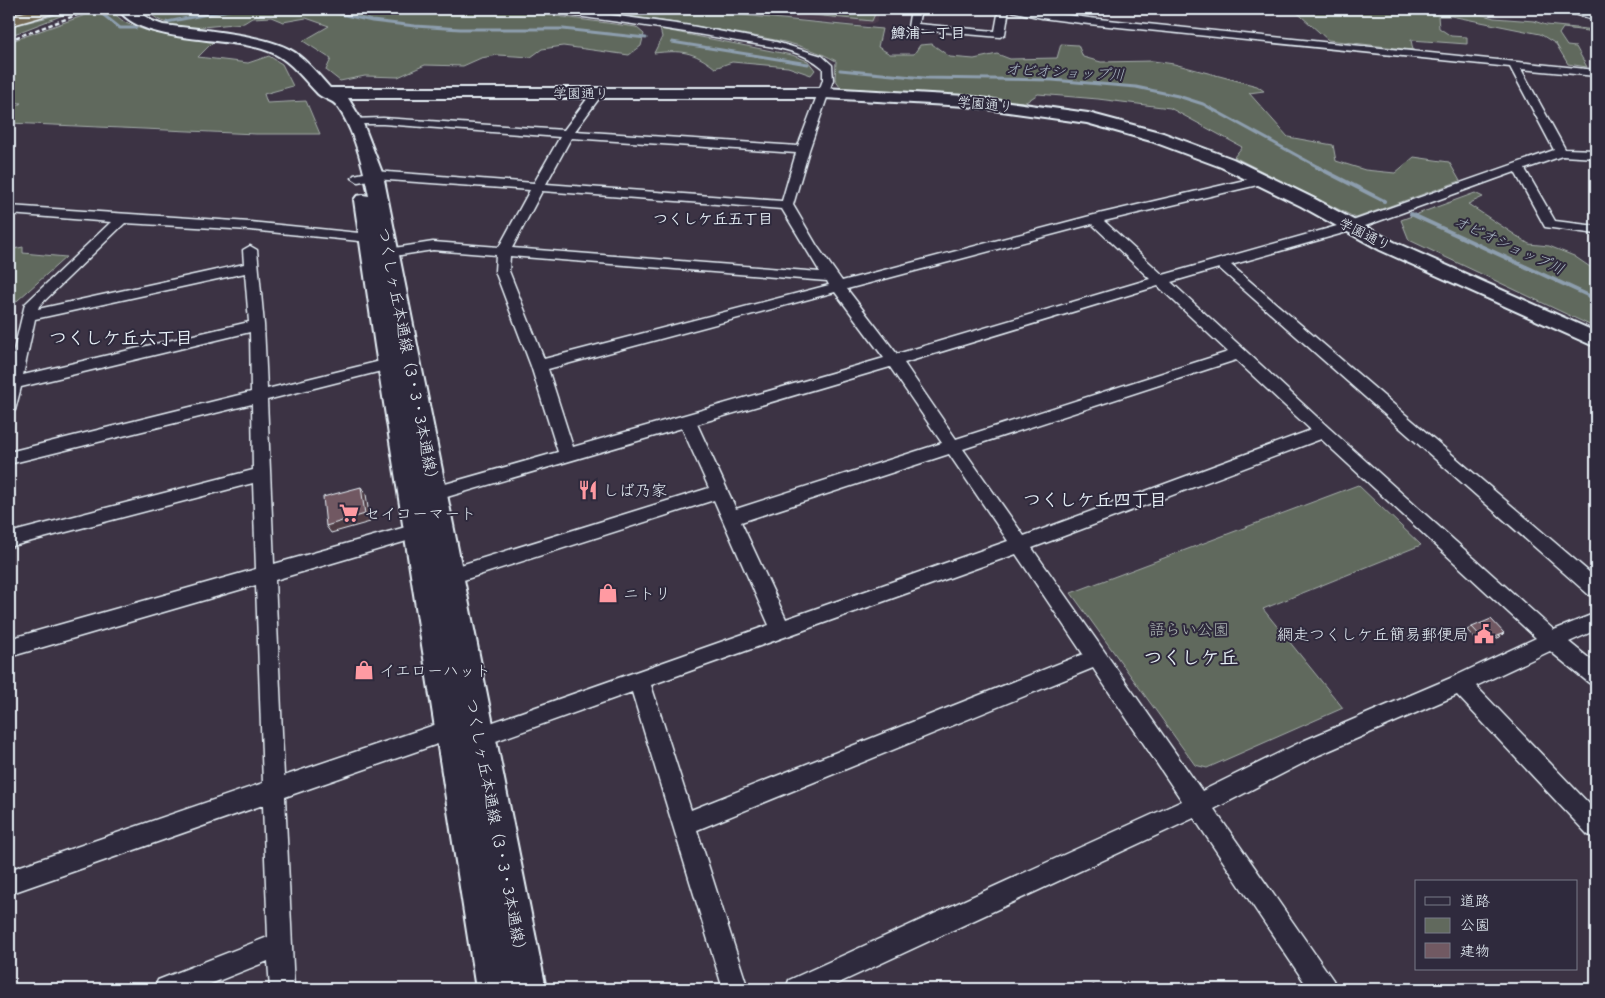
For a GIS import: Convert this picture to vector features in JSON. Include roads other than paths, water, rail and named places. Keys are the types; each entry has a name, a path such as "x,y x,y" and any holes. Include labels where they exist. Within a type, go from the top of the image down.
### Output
{"highway":[{"path":"9,13 26,9"},
{"path":"9,21 53,9"}],"street":[{"name":"つくしヶ丘本通線（3・3・3本通線）","path":"125,9 148,24 161,29 239,38 277,49 292,57 326,93 342,101 354,121 379,245 398,362 430,527 449,730 494,989"},
{"path":"548,9 691,29 800,51 818,58 828,67 828,80 803,150 787,205 795,221 834,281 894,361 1324,989"},
{"path":"916,9 913,27 1000,34 1004,9"},
{"path":"1014,9 1042,15 1089,21 1596,73"},
{"path":"1574,9 1596,16"},
{"path":"1512,64 1561,152"},
{"name":"つくしヶ丘本通線（3・3・3本通線）","path":"326,93 327,104 366,177"},
{"name":"学園通り","path":"326,93 824,93 966,101 1088,118 1191,148 1307,202 1349,227 1491,294 1596,340"},
{"path":"567,455 539,366 502,271 502,252 567,134 597,93"},
{"path":"354,121 383,121 803,150"},
{"path":"424,497 894,361 1161,280 1349,227 1561,152 1596,154"},
{"path":"1518,167 1550,224 1596,230"},
{"path":"366,177 538,186 787,205"},
{"path":"539,366 834,281 1262,180"},
{"path":"9,210 250,226 379,245 433,246 834,281"},
{"path":"9,406 32,304 122,219"},
{"path":"1095,219 1323,432 1552,641 1596,676"},
{"path":"250,250 257,325 282,989"},
{"path":"1221,263 1596,589"},
{"path":"28,316 251,267"},
{"path":"13,383 257,325"},
{"path":"731,518 1240,354"},
{"path":"9,458 398,362"},
{"path":"687,421 781,629"},
{"path":"9,882 449,730 479,737 1019,545 1323,432"},
{"path":"9,540 262,474"},
{"path":"451,576 718,492"},
{"name":"つくしヶ丘本通線（3・3・3本通線）","path":"430,527 451,576 479,737 528,989"},
{"path":"9,648 430,527"},
{"path":"798,989 1198,805 1311,748 1460,684 1596,621"},
{"path":"685,824 1096,658"},
{"path":"639,680 736,989"},
{"path":"1460,684 1596,827"},
{"path":"167,989 281,944"}],"waterway":[{"name":"オビオショップ川","path":"96,9 120,28 136,28"},
{"name":"オビオショップ川","path":"167,22 234,9"},
{"name":"オビオショップ川","path":"318,9 372,21 415,26 460,29 563,29 646,38"},
{"name":"オビオショップ川","path":"672,42 808,64"},
{"name":"オビオショップ川","path":"840,70 924,78 1052,80 1136,87 1178,96 1203,104 1320,168"},
{"name":"オビオショップ川","path":"1317,167 1384,201"},
{"name":"オビオショップ川","path":"1411,214 1596,299"}],"railway":[{"path":"9,40 93,9"}],"place":[{"name":"しば乃家","path":"588,490"},
{"name":"セイコーマート","path":"349,513"},
{"name":"ニトリ","path":"608,593"},
{"name":"網走つくしケ丘簡易郵便局","path":"1484,634"},
{"name":"イエローハット","path":"364,670"}],"district":[{"name":"鱒浦一丁目","path":"928,33"},
{"name":"つくしケ丘五丁目","path":"713,219"},
{"name":"つくしケ丘六丁目","path":"121,338"},
{"name":"つくしケ丘四丁目","path":"1095,500"},
{"name":"つくしケ丘","path":"1191,657"}],"park label":[{"name":"語らい公園","path":"1189,629"}]}
